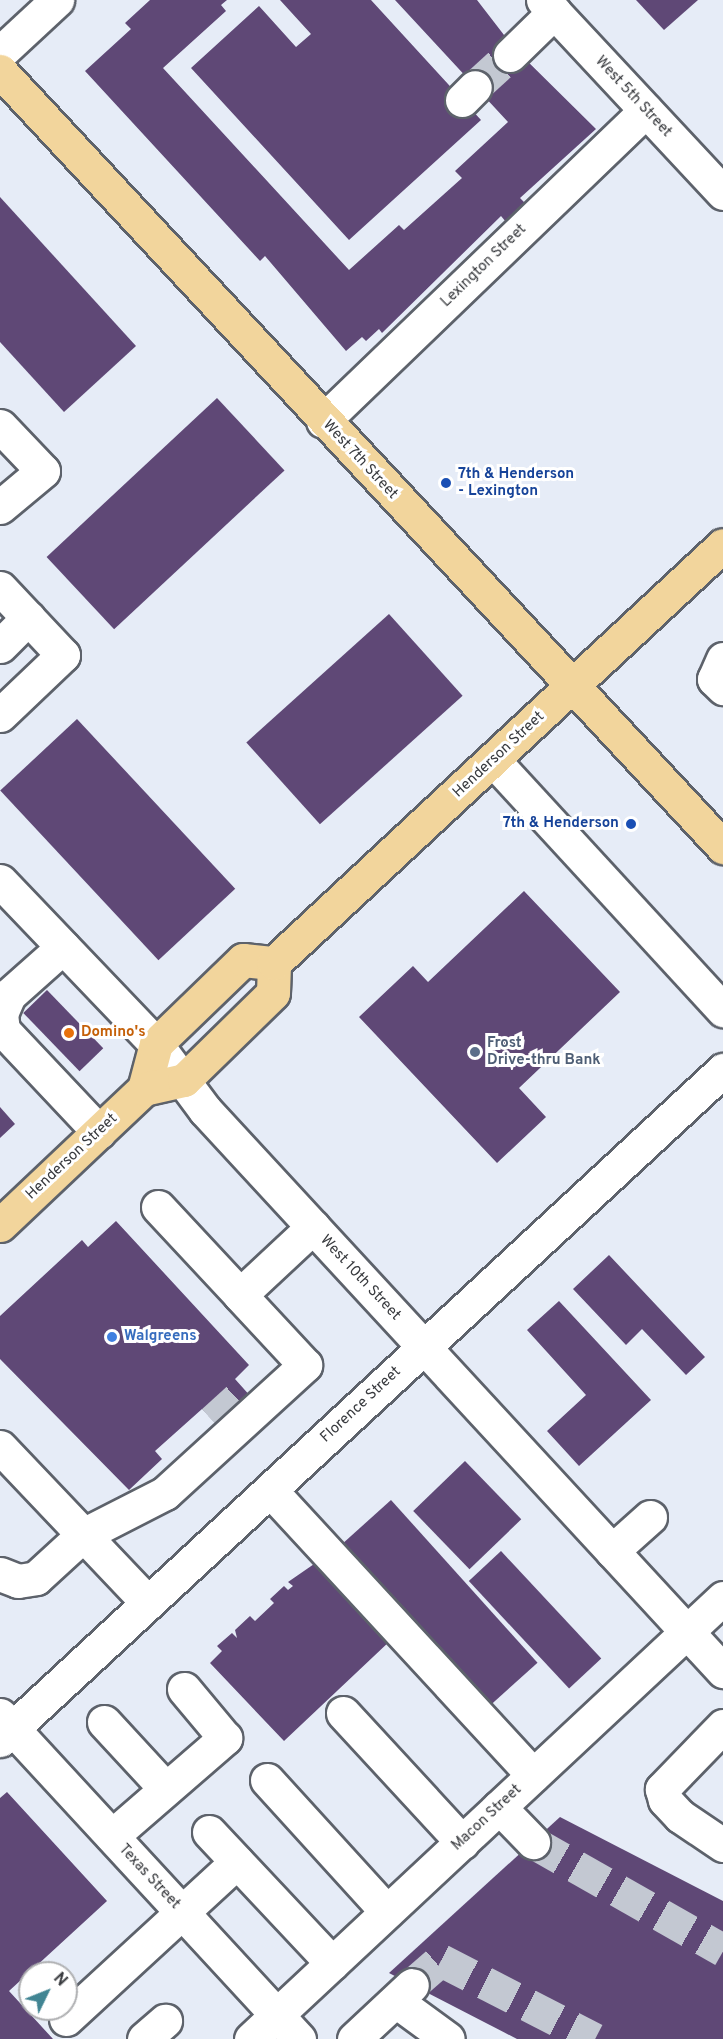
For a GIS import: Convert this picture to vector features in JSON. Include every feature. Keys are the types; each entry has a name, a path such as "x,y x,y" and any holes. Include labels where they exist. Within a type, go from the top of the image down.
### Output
{"main road":[{"name":"West 7th Street","path":"0,71 323,421 723,847"},
{"name":"Henderson Street","path":"274,963 723,546"},
{"path":"243,960 274,963 273,993 184,1080 144,1089 156,1044 243,960"},
{"name":"Henderson Street","path":"0,1225 144,1089"}],"street":[{"path":"0,53 57,0"},
{"path":"510,55 549,6"},
{"name":"West 5th Street","path":"549,6 723,193"},
{"name":"Lexington Street","path":"323,421 646,110"},
{"path":"0,426 43,471 0,507"},
{"path":"0,588 63,655 0,715"},
{"path":"0,646 28,618"},
{"path":"493,760 723,1010"},
{"name":"West 10th Street","path":"0,881 156,1044 184,1080 313,1227 723,1671"},
{"path":"63,947 9,995 1,1014 3,1030 99,1132"},
{"name":"Florence Street","path":"4,1728 148,1603 723,1070"},
{"path":"0,1574 18,1581 36,1578 84,1535 165,1493 305,1365 158,1207"},
{"path":"240,1295 313,1227"},
{"path":"246,1391 290,1349"},
{"path":"165,1493 171,1461 213,1421"},
{"path":"0,1447 148,1603"},
{"path":"270,1490 533,1775"},
{"path":"612,1551 650,1516"},
{"name":"Macon Street","path":"251,2039 723,1598"},
{"path":"111,1836 164,1787 225,1738 184,1689"},
{"path":"343,1713 462,1842"},
{"path":"104,1722 164,1787"},
{"path":"723,1726 663,1789 665,1800 680,1816 723,1845"},
{"name":"Texas Street","path":"4,1728 111,1836 299,2039"},
{"path":"267,1780 387,1912"},
{"path":"499,1807 532,1842"},
{"path":"209,1832 332,1963"},
{"path":"78,2008 237,1862"},
{"path":"354,2039 404,1993 448,2039"}],"building":[{"path":"150,0 227,0 221,5 226,11 163,68 349,270 399,225 404,230 462,178 455,171 508,122 395,0 477,0 514,48 596,129 520,198 526,204 506,222 501,216 382,333 379,329 366,341 362,337 346,351 265,256 260,261 85,71 131,29 125,23"},
{"path":"280,0 371,0 481,120 349,240 191,68 259,6 296,47 311,34"},
{"path":"636,0 698,0 664,30"},
{"path":"0,197 136,346 64,412 0,342"},
{"path":"217,398 285,470 114,629 47,557"},
{"path":"389,614 463,696 320,824 246,742"},
{"path":"77,719 235,889 158,960 0,791"},
{"name":"Frost Drive-thru Bank","path":"524,891 620,992 519,1088 546,1117 497,1163 359,1017 413,966 428,982"},
{"path":"47,990 103,1048 80,1071 23,1013"},
{"path":"0,1107 15,1124 0,1138"},
{"name":"Walgreens","path":"116,1221 249,1365 235,1379 252,1398 220,1428 202,1409 155,1451 162,1459 129,1490 0,1359 0,1316 82,1240 88,1247"},
{"path":"609,1255 705,1357 686,1375 642,1329 626,1345 573,1289"},
{"path":"559,1301 651,1400 579,1466 547,1431 586,1395 527,1330"},
{"path":"465,1461 521,1519 469,1569 413,1511"},
{"path":"391,1500 538,1663 483,1712 336,1550"},
{"path":"501,1551 601,1659 569,1689 469,1581"},
{"path":"317,1562 391,1640 284,1741 210,1663 222,1651 217,1646 232,1633 237,1638 235,1630 250,1616 255,1621 274,1603 270,1599 284,1586 288,1590 293,1586 288,1582"},
{"path":"7,1792 107,1901 42,1961 18,1961 18,1983 9,1991 18,2001 18,2021 36,2021 53,2039 0,2039 0,1798"},
{"path":"560,1817 723,1901 723,2039 517,2039 389,1973"}],"tunnel":[{"path":"475,87 510,55"},
{"path":"213,1421 246,1391"},
{"path":"533,1842 723,1950"},
{"path":"412,1985 441,1960 595,2039"}],"place":[{"name":"7th & Henderson - Lexington","path":"446,483"},
{"name":"7th & Henderson","path":"631,824"},
{"name":"Domino's","path":"69,1033"},
{"name":"Frost Drive-thru Bank","path":"475,1052"},
{"name":"Walgreens","path":"112,1337"}]}
